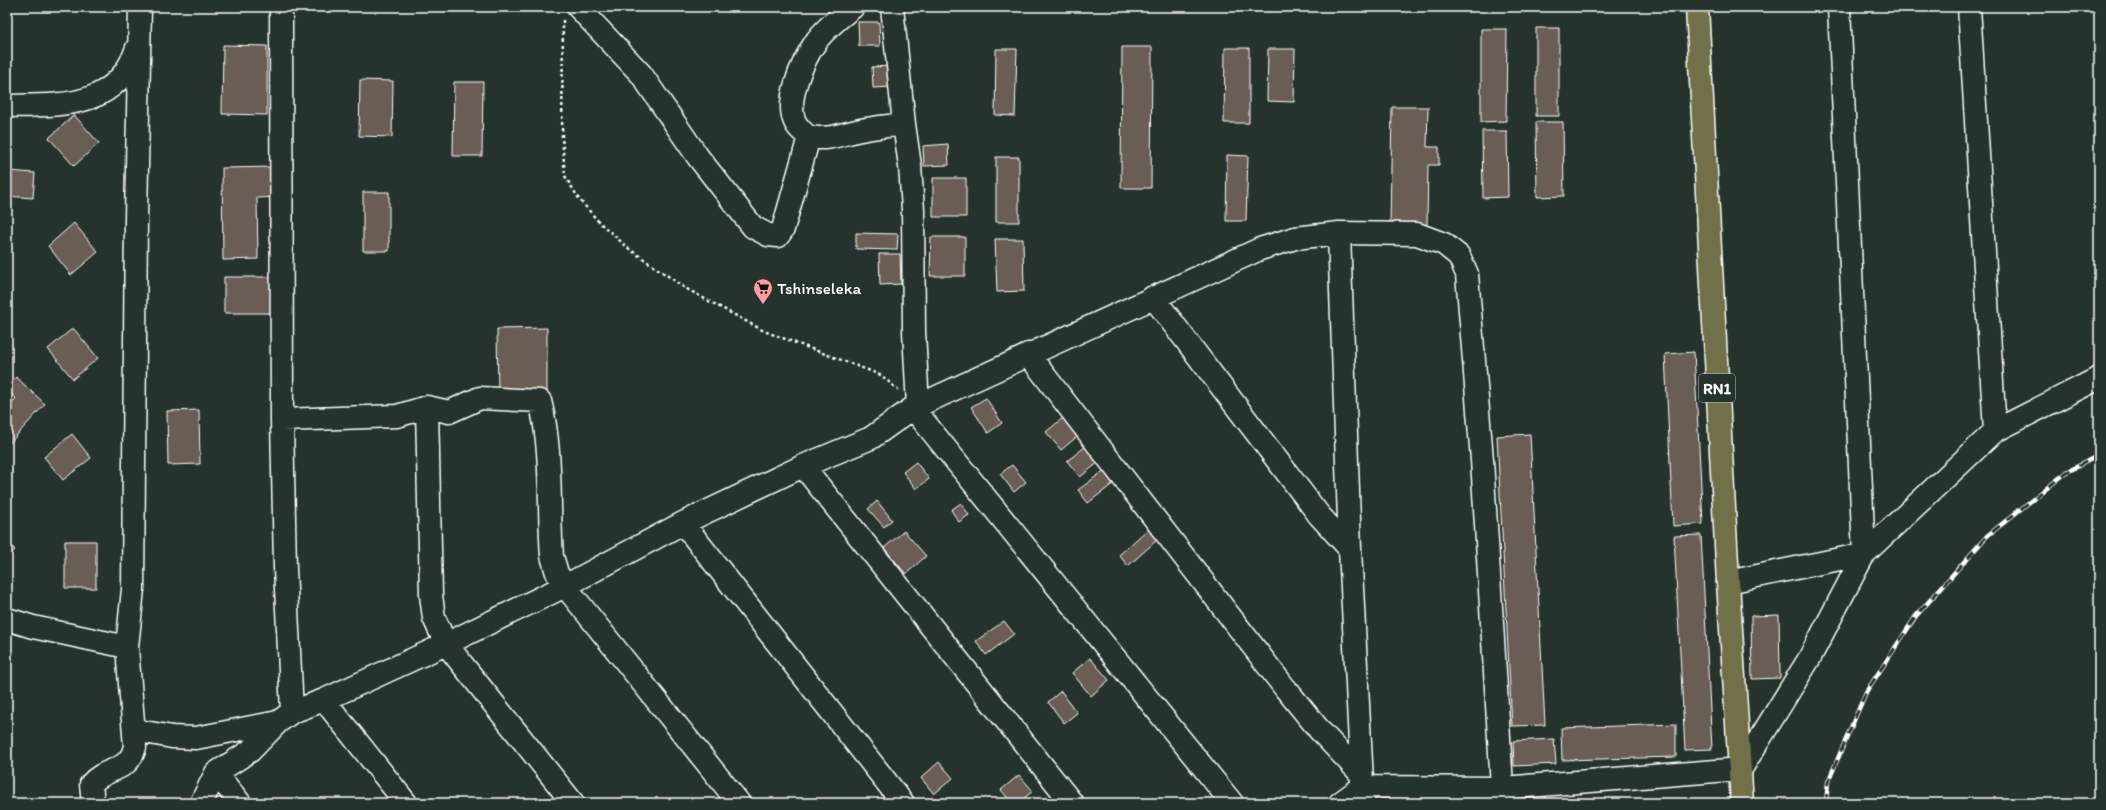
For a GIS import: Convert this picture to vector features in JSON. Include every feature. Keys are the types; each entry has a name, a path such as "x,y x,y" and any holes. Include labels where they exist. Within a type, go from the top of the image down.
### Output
{"highway":[{"name":"RN1","path":"1697,7 1728,582 1742,803"}],"street":[{"path":"93,803 91,797 91,784 97,777 123,766 132,758 135,747 128,678 127,647 133,581 136,219 140,7"},
{"path":"201,803 216,773 250,751 285,717 285,568 282,420 281,7"},
{"path":"853,7 834,22 818,40 806,59 797,80 792,109 795,124 808,137 824,138 860,130 904,124"},
{"path":"892,7 904,124 910,166 913,210 915,408 1232,803"},
{"path":"1839,7 1864,554"},
{"path":"1969,7 1995,430"},
{"path":"571,11 641,74 698,157 746,218 753,226 768,235 778,236 783,230 808,137"},
{"path":"7,106 73,103 96,96 114,86 132,64 140,39"},
{"path":"134,730 172,737 196,738 285,717 446,644 565,586 683,523 803,466 871,438 915,408 1028,354 1260,249 1295,238 1339,233 1417,234 1444,244 1459,256 1467,274 1482,460 1503,796"},
{"path":"1339,233 1350,549 1362,788"},
{"path":"1153,297 1319,515 1350,549"},
{"path":"1028,354 1285,688 1321,732 1362,788"},
{"path":"1340,803 1362,788 1503,796 1741,769 1809,659 1864,554 1995,430 2099,378"},
{"path":"282,420 397,416 427,407 449,412 480,398 540,401 545,431 552,556 557,573 565,586 739,803"},
{"path":"427,407 431,595 434,618 446,644 573,803"},
{"path":"803,466 1072,803"},
{"path":"683,523 903,803"},
{"path":"1728,582 1864,554"},
{"path":"7,618 33,628 127,647"},
{"path":"324,700 406,803"},
{"path":"216,773 240,803"}],"path":[{"path":"571,11 562,136 565,176 579,199 599,222 628,248 685,288 764,331 881,375 915,408"}],"building":[{"path":"858,22 879,22 880,46 859,46"},
{"path":"1536,28 1559,28 1559,116 1536,116"},
{"path":"1481,29 1507,29 1506,121 1481,122"},
{"path":"223,45 267,46 267,115 222,114"},
{"path":"1122,47 1152,47 1151,188 1121,188"},
{"path":"1225,48 1249,48 1249,123 1224,123"},
{"path":"996,49 1017,49 1015,116 995,115"},
{"path":"1268,49 1295,49 1294,102 1267,101"},
{"path":"891,66 892,87 873,88 872,67"},
{"path":"360,80 393,81 392,137 359,136"},
{"path":"454,82 483,82 482,156 453,156"},
{"path":"1392,107 1428,107 1427,147 1439,147 1439,165 1428,165 1427,225 1390,225"},
{"path":"74,115 99,143 74,166 49,138"},
{"path":"1536,122 1563,122 1564,196 1537,197"},
{"path":"1482,131 1507,131 1508,197 1483,198"},
{"path":"948,144 949,165 924,166 923,146"},
{"path":"1227,155 1248,156 1246,221 1226,221"},
{"path":"996,157 1019,157 1019,222 996,222"},
{"path":"279,167 279,197 257,198 258,259 223,260 222,168"},
{"path":"7,171 35,173 33,198 7,196"},
{"path":"933,178 966,178 966,217 933,217"},
{"path":"363,192 389,192 389,251 363,251"},
{"path":"74,223 98,252 71,275 48,246"},
{"path":"856,233 898,234 897,250 856,249"},
{"path":"931,237 965,237 965,276 930,276"},
{"path":"995,239 1023,239 1024,291 997,292"},
{"path":"879,254 900,254 901,284 880,285"},
{"path":"224,277 274,277 274,313 224,313"},
{"path":"73,328 98,358 73,379 48,349"},
{"path":"547,328 547,391 498,392 497,329"},
{"path":"1694,352 1703,524 1673,526 1665,354"},
{"path":"16,377 45,404 7,446 7,408 16,398 7,390 7,387"},
{"path":"986,398 1002,423 988,433 971,407"},
{"path":"199,410 200,464 168,465 167,411"},
{"path":"1064,417 1079,435 1061,450 1046,432"},
{"path":"72,434 91,458 63,480 44,457"},
{"path":"1530,434 1545,725 1512,726 1497,436"},
{"path":"1090,443 1103,459 1080,477 1067,461"},
{"path":"916,462 929,479 916,489 903,472"},
{"path":"1012,465 1026,482 1014,492 1000,474"},
{"path":"1109,467 1119,479 1088,503 1078,490"},
{"path":"877,501 892,520 884,527 868,509"},
{"path":"961,503 969,515 959,522 951,510"},
{"path":"1148,529 1157,540 1128,566 1119,555"},
{"path":"904,531 926,556 906,574 884,548"},
{"path":"1701,535 1712,749 1685,750 1674,536"},
{"path":"7,541 15,550 7,558"},
{"path":"65,541 96,541 96,588 65,588"},
{"path":"1779,615 1780,678 1752,679 1751,616"},
{"path":"1004,621 1014,634 986,655 976,641"},
{"path":"1090,658 1109,680 1091,696 1072,673"},
{"path":"1061,691 1077,713 1064,723 1048,702"},
{"path":"1676,724 1676,757 1562,760 1561,728"},
{"path":"1554,739 1556,764 1514,766 1513,741"},
{"path":"939,762 953,778 934,794 921,778"},
{"path":"1019,775 1033,791 1018,803 1012,803 1001,790"},
{"path":"1545,795 1546,803 1520,803 1520,796"}],"railway":[{"path":"1826,803 1828,782 1866,692 1916,616 1987,536 2067,472 2099,455"}],"place":[{"name":"Tshinseleka","path":"763,305"}]}
